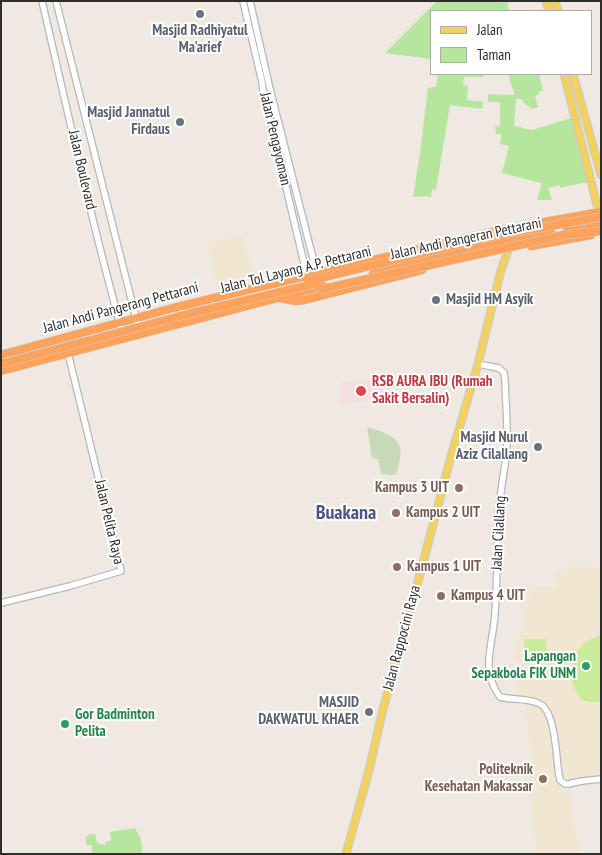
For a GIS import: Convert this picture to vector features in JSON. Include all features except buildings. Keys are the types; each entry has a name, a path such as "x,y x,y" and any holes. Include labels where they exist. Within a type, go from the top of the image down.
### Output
{"highway":[{"name":"Jalan Andi Pangerang Pettarani","path":"1,355 196,302 505,229 600,216"},
{"name":"Jalan Tol Layang A.P. Pettarani","path":"1,362 210,304 493,236 600,216"},
{"name":"Jalan Andi Pangeran Pettarani","path":"1,371 437,258 511,242 601,226"},
{"name":"Jalan Tol Layang A.P. Pettarani","path":"1,362 314,284 323,289 555,238 601,232"},
{"name":"Jalan Andi Pangeran Pettarani","path":"279,298 296,301 304,300 432,267 601,232"},
{"path":"455,241 450,248 452,252 459,253"},
{"path":"434,246 439,247 442,251 441,255 437,258"}],"main road":[{"path":"548,7 557,6"},
{"path":"564,75 600,216"},
{"path":"573,75 601,175"},
{"name":"Jalan Rappocini Raya","path":"346,854 369,770 383,709 508,250"}],"street":[{"name":"Jalan Boulevard","path":"42,1 94,222 124,339"},
{"name":"Jalan Boulevard","path":"56,1 140,335"},
{"name":"Jalan Pengayoman","path":"243,1 307,276"},
{"name":"Jalan Pengayoman","path":"250,1 270,89 317,274"},
{"path":"294,221 302,218"},
{"name":"Jalan Pelita Raya","path":"1,604 121,571 68,353"},
{"name":"Jalan Cilallang","path":"478,364 498,368 504,373 507,416 506,456 498,514 494,630 488,654 488,670 491,681 500,696 535,702 541,704 547,710 552,724 559,775 562,782 568,784 601,779"}],"shaded area":[{"path":"242,235 255,282 219,291 207,243"},
{"name":"RSB AURA IBU (Rumah Sakit Bersalin)","path":"382,378 384,399 341,404 339,383"},
{"path":"566,566 601,567 601,779 563,782 547,708 516,696 519,665 515,657 531,587 556,587 557,572 566,573"},
{"name":"Politeknik Kesehatan Makassar","path":"525,703 538,704 548,715 559,783 563,788 569,790 579,854 537,854 528,775 533,770"}],"green space":[{"path":"437,1 507,2 509,10 430,10 430,59 385,53"},
{"path":"438,75 483,75 483,77 464,77 463,85 468,86 467,100 483,102 482,109 450,105 436,190 432,189 431,197 413,197 428,88 436,87"},
{"path":"509,75 539,75 543,90 535,96 538,107 532,109 521,99 516,99 514,126 532,130 571,118 588,183 560,188 559,185 548,188 552,200 537,200 542,183 502,173 509,146 500,144 502,134 496,134 495,126 500,125 500,102 488,102 488,94 515,95"},
{"path":"367,427 391,436 398,443 400,447 400,461 396,475 381,474 378,459 372,458"},
{"name":"Lapangan Sepakbola FIK UNM","path":"601,635 601,702 589,702 581,700 575,689 572,680 573,662 582,646"},
{"path":"524,639 546,639 547,659 525,658"},
{"path":"135,828 141,839 142,854 92,854 92,845 86,845 86,837 89,834 95,834 97,843 105,845 106,842 111,841 110,832"}],"place":[{"name":"Masjid Radhiyatul Ma'arief","path":"200,14"},
{"name":"Masjid Jannatul Firdaus","path":"180,122"},
{"name":"Masjid HM Asyik","path":"436,300"},
{"name":"RSB AURA IBU (Rumah Sakit Bersalin)","path":"361,391"},
{"name":"Masjid Nurul Aziz Cilallang","path":"538,447"},
{"name":"Kampus 3 UIT","path":"459,488"},
{"name":"Kampus 2 UIT","path":"396,513"},
{"name":"Kampus 1 UIT","path":"397,567"},
{"name":"Kampus 4 UIT","path":"441,596"},
{"name":"Lapangan Sepakbola FIK UNM","path":"586,666"},
{"name":"MASJID DAKWATUL KHAER","path":"369,712"},
{"name":"Gor Badminton Pelita","path":"65,724"},
{"name":"Politeknik Kesehatan Makassar","path":"543,779"}],"district":[{"name":"Buakana","path":"346,513"}]}
